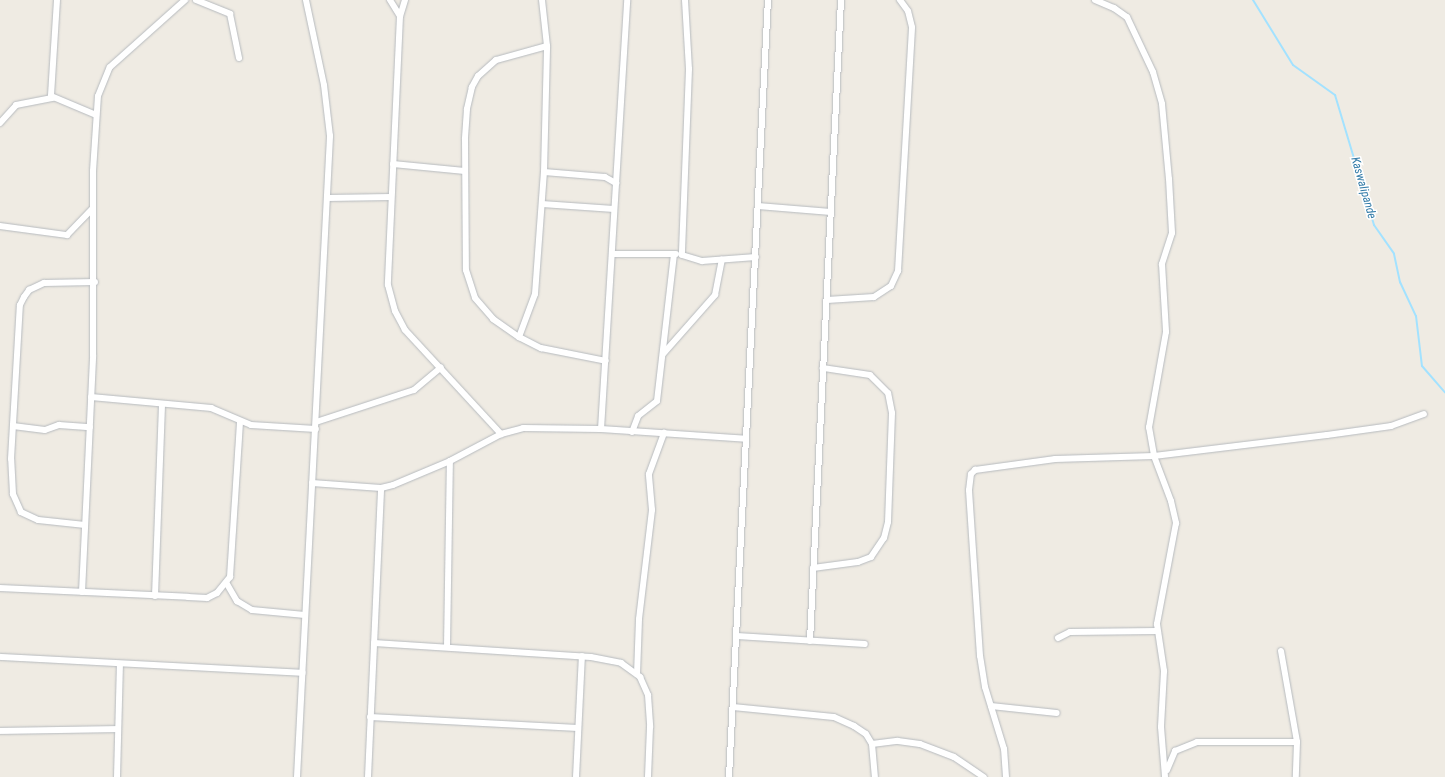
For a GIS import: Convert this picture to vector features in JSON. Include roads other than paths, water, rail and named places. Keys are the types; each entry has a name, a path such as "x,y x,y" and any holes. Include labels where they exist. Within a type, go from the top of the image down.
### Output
{"street":[{"path":"53,98 50,90 57,0"},
{"path":"82,592 95,282 93,208 96,115 100,87 110,67 185,0"},
{"path":"196,0 230,14 239,58"},
{"path":"298,777 327,198 328,112 306,0"},
{"path":"390,0 400,16"},
{"path":"405,0 400,16 387,273 391,300 405,330 441,367 501,434"},
{"path":"519,337 534,294 542,204 548,46 542,0"},
{"path":"601,429 627,0"},
{"path":"682,255 689,69 685,0"},
{"path":"729,777 768,0"},
{"path":"810,641 841,0"},
{"path":"826,300 874,298 891,286 898,272 912,27 908,11 900,0"},
{"path":"1095,0 1114,8 1131,23 1153,72 1162,104 1172,219 1162,264 1166,337 1150,416 1154,456 1169,493 1176,523 1160,600 1158,631 1164,671 1161,727 1165,776"},
{"path":"548,46 496,60 474,82 466,109 463,252 469,284 475,298 493,319 519,337 547,350 606,361"},
{"path":"0,123 16,105 53,98 96,115"},
{"path":"393,164 465,171"},
{"path":"544,172 598,176 616,183"},
{"path":"327,198 391,197"},
{"path":"542,204 614,209"},
{"path":"758,206 831,212"},
{"path":"0,226 67,234 93,208"},
{"path":"612,254 674,254 702,261 756,257"},
{"path":"632,432 638,416 656,404 674,254"},
{"path":"663,354 715,295 722,260"},
{"path":"84,525 38,520 21,512 16,503 11,479 13,426 20,305 24,297 29,290 44,283 95,282"},
{"path":"91,398 218,410 251,425 316,426 414,390 441,367"},
{"path":"813,568 858,562 871,557 884,538 888,522 892,413 888,393 870,375 823,368"},
{"path":"155,596 162,404"},
{"path":"1006,777 1004,749 991,706 980,656 969,490 971,474 975,470 1055,460 1154,456 1391,426 1424,414"},
{"path":"0,588 207,598 227,584 232,564 240,421"},
{"path":"13,426 45,430 59,426 90,427"},
{"path":"312,483 381,488 450,461 501,434 538,427 601,429 746,439"},
{"path":"637,674 639,619 652,510 649,474 664,433"},
{"path":"446,646 450,461"},
{"path":"368,777 381,488"},
{"path":"227,584 237,601 252,610 305,615"},
{"path":"1058,638 1070,632 1158,631"},
{"path":"737,636 865,644"},
{"path":"374,643 446,646 582,656 615,661 637,674 645,684 650,710 648,777"},
{"path":"1281,651 1297,742 1296,777"},
{"path":"576,777 582,656"},
{"path":"0,657 303,673"},
{"path":"117,777 120,664"},
{"path":"991,706 1057,713"},
{"path":"733,707 834,717 854,726 872,744 875,777"},
{"path":"370,717 578,728"},
{"path":"0,730 118,728"},
{"path":"872,744 898,741 920,744 954,758 984,777"},
{"path":"1165,776 1169,759 1183,746 1197,742 1297,742"}],"waterway":[{"name":"Kaswalipande","path":"1253,0 1293,65 1335,95 1374,225 1394,254 1400,282 1416,316 1422,366 1445,392"}]}
